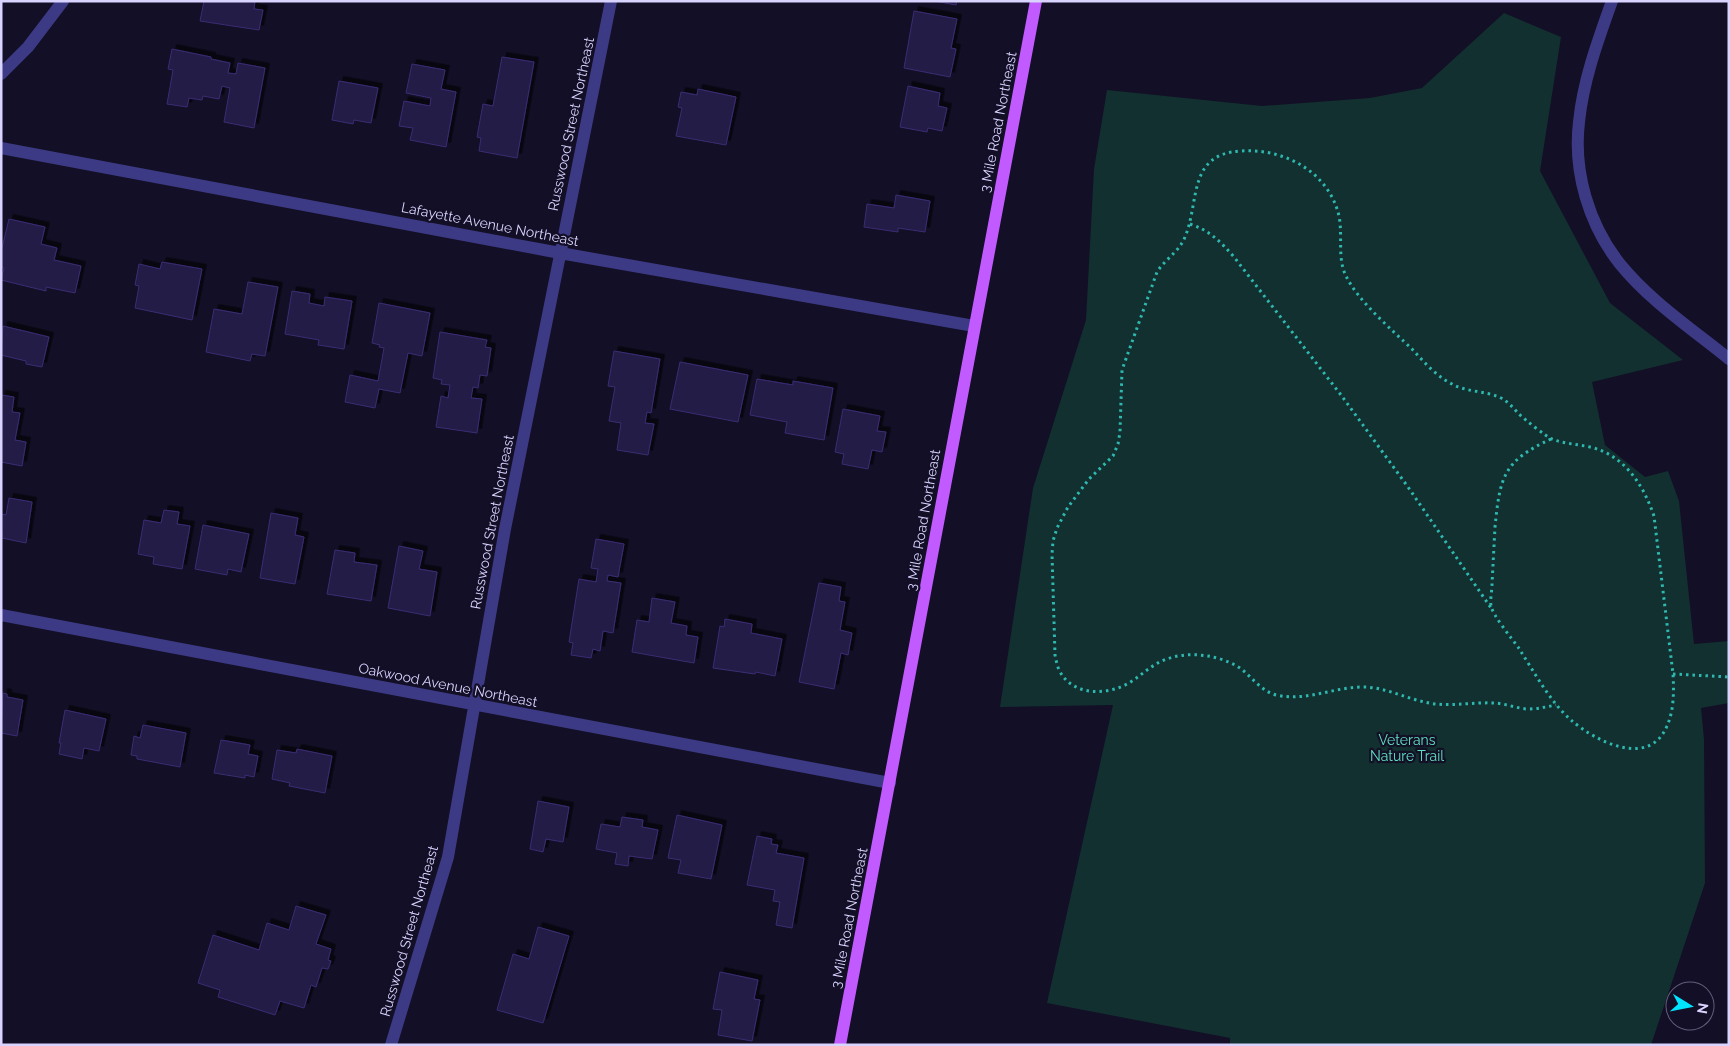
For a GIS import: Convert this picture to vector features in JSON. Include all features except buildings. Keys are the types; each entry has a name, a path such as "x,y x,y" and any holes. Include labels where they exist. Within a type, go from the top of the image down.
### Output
{"main road":[{"name":"3 Mile Road Northeast","path":"840,1045 1036,1"}],"street":[{"path":"1,74 28,47 63,1"},
{"name":"Russwood Street Northeast","path":"391,1045 448,857 505,529 611,1"},
{"path":"1612,1 1590,71 1579,121 1578,159 1584,189 1592,214 1603,239 1621,264 1648,292 1729,358"},
{"name":"Lafayette Avenue Northeast","path":"1,148 560,252 974,326"},
{"name":"Oakwood Avenue Northeast","path":"1,615 890,782"}],"path":[{"path":"1190,224 1211,234 1234,257 1341,395 1392,464 1556,705 1570,720 1598,739 1634,749 1643,748 1657,740 1667,726 1674,698 1673,674 1654,516 1647,497 1630,472 1605,452 1551,439 1520,415 1510,404 1498,397 1452,385 1437,375 1378,316 1347,278 1343,269 1339,216 1333,199 1323,184 1313,172 1298,162 1283,156 1263,152 1240,151 1223,154 1209,162 1202,170 1197,181 1190,224 1184,239 1176,252 1157,272 1125,359 1120,384 1120,432 1118,444 1113,456 1089,479 1068,507 1057,528 1052,554 1055,655 1059,669 1066,680 1076,687 1103,692 1130,682 1154,665 1167,659 1193,654 1223,660 1238,667 1263,689 1290,697 1306,696 1351,687 1365,687 1379,689 1436,705 1494,703 1532,709 1556,705"},
{"path":"1491,608 1494,541 1498,499 1502,482 1509,467 1520,457 1534,447 1551,439"},
{"path":"1673,674 1729,677"}],"green space":[{"name":"Veterans Nature Trail","path":"1504,13 1561,37 1540,171 1610,303 1683,360 1592,382 1605,445 1645,477 1668,471 1679,501 1694,644 1729,641 1729,703 1701,708 1704,739 1705,883 1672,981 1665,981 1665,1003 1651,1045 1230,1045 1230,1038 1047,1003 1113,705 1000,707 1033,488 1086,320 1094,169 1107,90 1262,106 1370,98 1422,88"}]}
